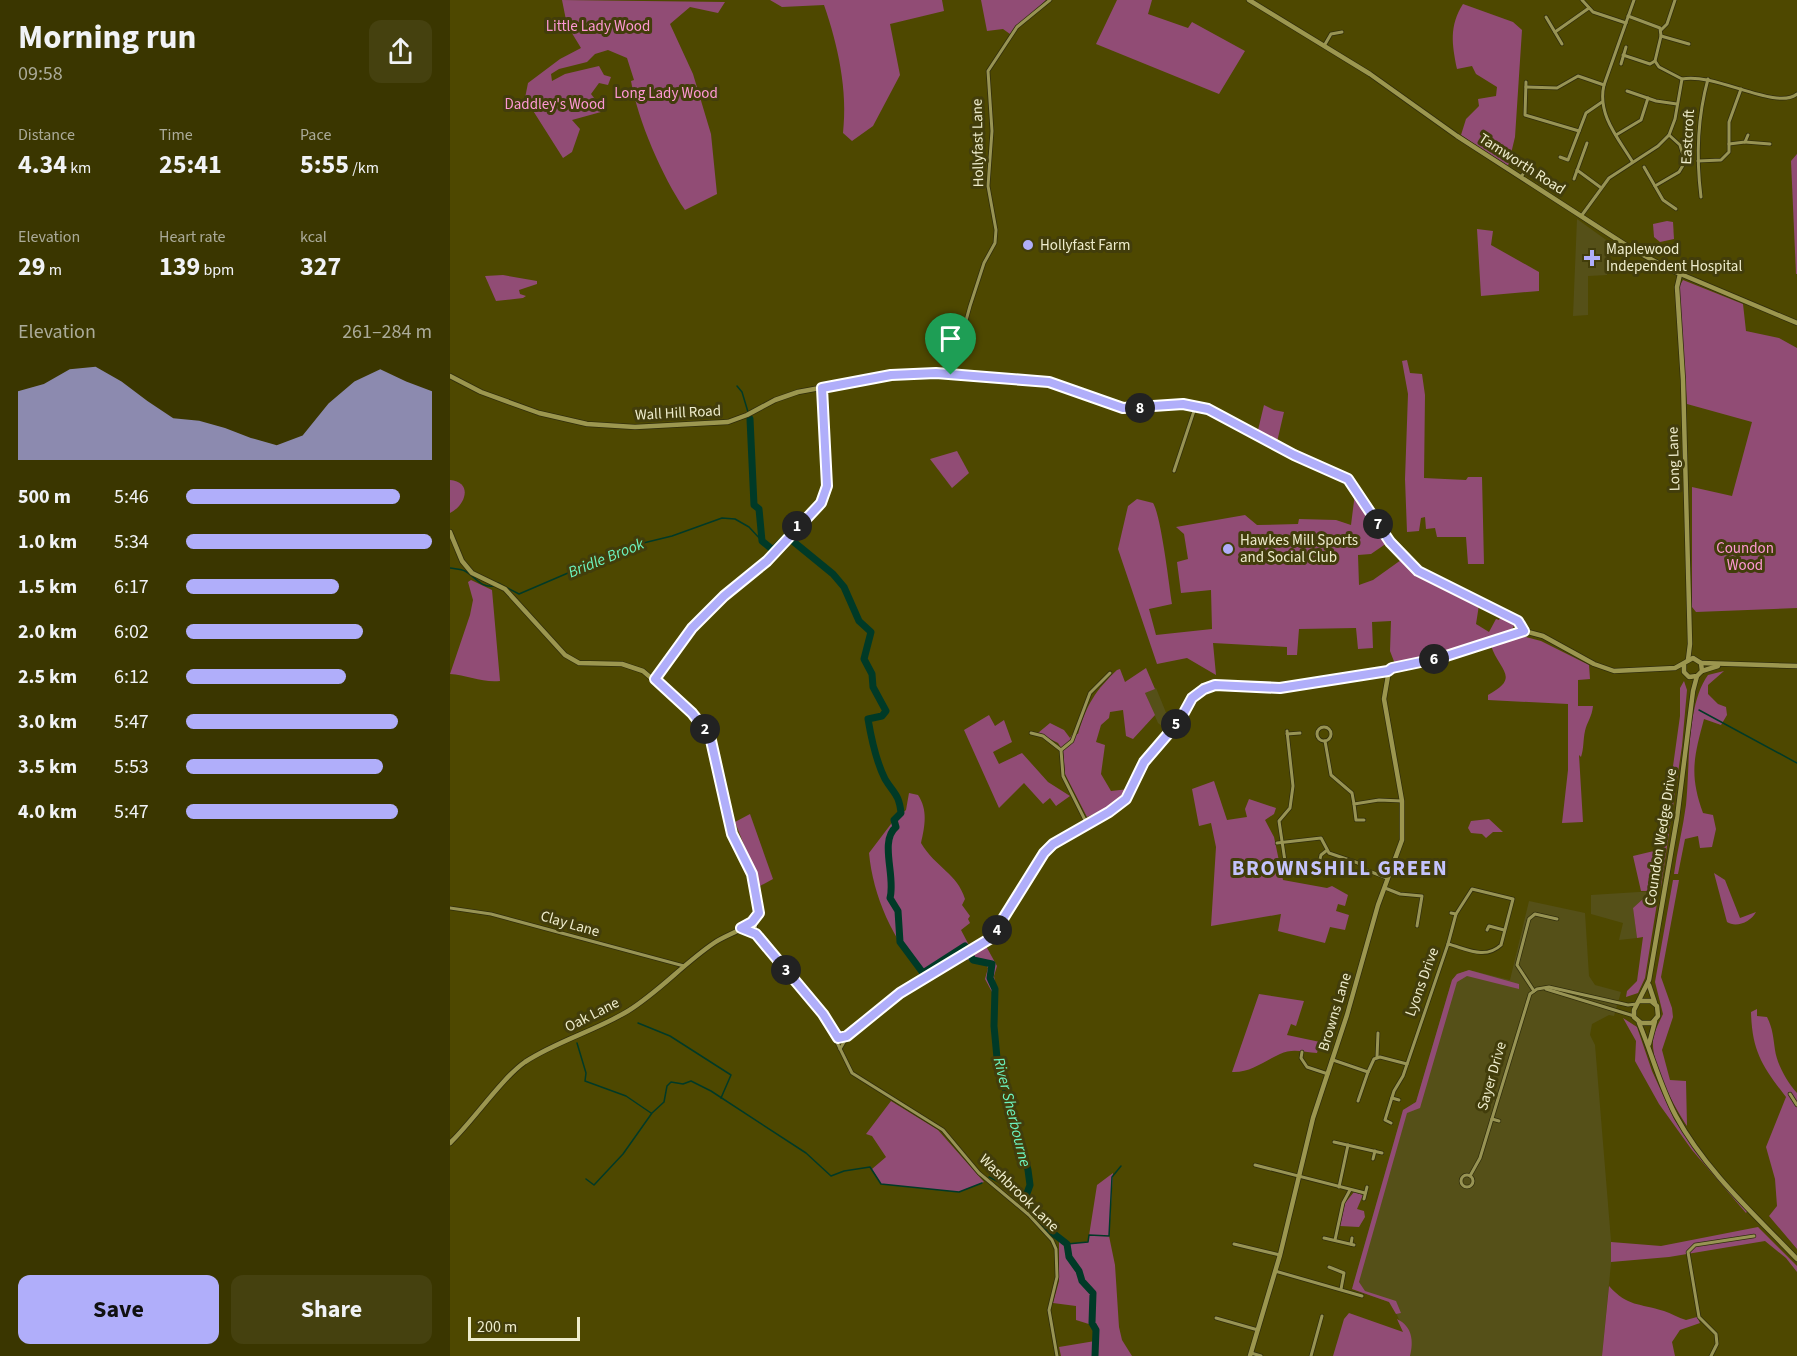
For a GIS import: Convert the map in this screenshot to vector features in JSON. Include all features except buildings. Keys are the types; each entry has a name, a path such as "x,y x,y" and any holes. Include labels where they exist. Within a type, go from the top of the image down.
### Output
{"street":[{"name":"Hollyfast Lane","path":"951,375 984,263 995,243 996,230 988,186 992,131 988,71 1017,27 1050,0"},
{"name":"Tamworth Road","path":"1249,0 1370,74 1520,178 1640,254 1680,274 1797,322"},
{"path":"1582,0 1589,8 1604,17 1626,23"},
{"path":"1632,161 1606,116 1602,102 1604,85 1634,0"},
{"path":"1661,30 1667,24 1675,0"},
{"path":"1555,33 1589,8"},
{"path":"1623,55 1650,64 1655,61 1661,36 1658,26 1628,16"},
{"path":"1546,17 1562,44"},
{"path":"1324,46 1331,34 1342,32"},
{"path":"1661,36 1689,44"},
{"path":"1621,64 1626,47"},
{"path":"1655,61 1659,67 1682,79 1708,79 1775,97 1790,98 1797,94"},
{"path":"1526,87 1557,88 1578,76 1604,85"},
{"path":"1581,217 1600,187 1632,161 1658,146 1669,135 1682,79"},
{"name":"Eastcroft","path":"1701,197 1698,161 1699,115 1708,79"},
{"path":"1526,82 1527,117 1541,118 1579,131"},
{"path":"1698,161 1721,160 1729,152 1730,116 1741,89"},
{"path":"1627,91 1677,104"},
{"path":"1616,135 1641,120 1648,98"},
{"path":"1560,157 1568,160 1586,113 1602,102"},
{"path":"1655,186 1679,172 1685,162 1680,144 1669,135"},
{"path":"1745,142 1748,135"},
{"path":"1729,144 1745,142 1770,144"},
{"path":"1574,179 1587,143"},
{"path":"1520,178 1530,164"},
{"path":"1644,167 1667,205 1676,209"},
{"path":"1577,170 1600,187"},
{"name":"Long Lane","path":"1680,274 1677,287 1683,380 1690,645 1686,662"},
{"name":"Wall Hill Road","path":"450,376 481,393 520,408 587,424 661,427 728,422 775,400 822,388 891,375 951,375 1049,382 1123,408 1196,405 1221,414 1294,455 1348,479 1390,542 1418,571 1518,621 1524,631 1543,636 1594,664 1614,671 1675,668 1686,662"},
{"path":"655,679 692,628 724,596 767,561 821,503 827,486 822,388"},
{"path":"1174,471 1196,405"},
{"path":"450,532 466,568 478,578 505,589 565,655 584,663 633,667 655,679 692,713 710,736 732,834 755,883 759,913 755,919 756,934 741,928"},
{"path":"840,1049 847,1036 893,998 973,951 997,931 1044,853 1126,799 1144,762 1180,720 1192,698 1204,689 1215,685 1280,688 1388,671 1392,668 1440,658 1524,631"},
{"name":"Long Lane","path":"1690,645 1696,659"},
{"path":"1724,664 1702,671 1698,676 1686,674 1686,662 1696,659 1701,663 1797,666"},
{"path":"1701,663 1702,671"},
{"name":"Wall Hill Road","path":"1675,668 1686,674"},
{"name":"Browns Lane","path":"1250,1355 1280,1256 1298,1176 1332,1060 1402,840 1402,801 1385,705 1388,671"},
{"path":"1061,750 1072,741 1090,693 1110,673"},
{"name":"Coundon Wedge Drive","path":"1686,674 1692,691"},
{"name":"Coundon Wedge Drive","path":"1634,1017 1648,985 1677,818 1692,691 1698,676"},
{"path":"1324,727 1329,728 1332,734 1325,741 1319,740 1317,734 1319,729 1324,727"},
{"path":"1286,868 1279,821 1290,808 1293,786 1287,732 1300,733"},
{"path":"1031,733 1042,736 1061,750 1063,776 1087,824"},
{"path":"1325,741 1331,776 1352,793 1356,820 1364,820"},
{"path":"1354,804 1380,800 1402,801"},
{"path":"1277,843 1319,838 1323,840 1326,851"},
{"path":"1326,851 1389,879"},
{"path":"1302,872 1318,867 1322,854 1326,851"},
{"path":"1385,888 1400,894 1422,896 1417,926"},
{"name":"Lyons Drive","path":"1385,1120 1407,1064 1448,944 1453,913 1464,904 1467,892 1472,889 1515,899 1501,945 1485,954 1448,944"},
{"name":"Clay Lane","path":"450,908 491,914 684,966"},
{"path":"1557,919 1535,914 1529,919 1517,965 1534,991 1541,988 1558,989 1628,1005 1647,1000 1655,1003"},
{"name":"Oak Lane","path":"450,1143 523,1064 626,1012 661,988 684,966 715,942 755,919"},
{"path":"1489,926 1504,930"},
{"name":"Washbrook Lane","path":"756,934 823,1014 852,1073 943,1130 983,1178 1029,1215 1053,1240 1057,1277 1049,1310 1057,1356"},
{"path":"1648,985 1659,1012 1649,1047"},
{"path":"1541,988 1634,1017 1639,1022 1663,1091 1687,1135 1729,1186 1797,1259"},
{"name":"Sayer Drive","path":"1470,1176 1480,1158 1526,1001 1534,991"},
{"path":"1639,1022 1648,1024 1655,1021"},
{"path":"834,1035 838,1038 847,1036"},
{"path":"1358,1101 1368,1072 1377,1057 1379,1035 1385,1036"},
{"path":"1302,1052 1301,1058 1307,1067 1328,1074"},
{"path":"1377,1057 1407,1064"},
{"path":"1332,1060 1368,1072"},
{"path":"1790,1095 1797,1105"},
{"path":"1392,1098 1399,1100"},
{"path":"1379,1119 1391,1123"},
{"path":"1492,1119 1499,1121"},
{"path":"1334,1142 1382,1153"},
{"path":"1339,1187 1348,1145"},
{"path":"1373,1159 1375,1151"},
{"path":"1255,1165 1365,1193"},
{"path":"1470,1176 1472,1184 1467,1188 1460,1180 1462,1177 1470,1176"},
{"path":"1364,1199 1367,1187"},
{"path":"1335,1240 1343,1203 1350,1190"},
{"path":"1711,1356 1717,1344 1716,1334 1699,1317 1688,1252 1695,1245 1754,1236"},
{"path":"1324,1238 1352,1244 1352,1238"},
{"path":"1234,1244 1280,1256"},
{"path":"1336,1269 1338,1263"},
{"path":"1329,1267 1344,1275 1341,1289"},
{"path":"1275,1271 1362,1296"},
{"path":"1311,1356 1322,1316"},
{"path":"1216,1318 1258,1330"},
{"path":"1313,1319 1321,1322"},
{"path":"1219,1325 1221,1320"},
{"path":"1250,1355 1261,1356"}],"shaded area":[{"name":"Maplewood Independent Hospital","path":"1577,219 1609,242 1607,275 1588,276 1588,315 1573,316"},
{"path":"1156,688 1167,715 1166,724 1169,727 1167,730 1158,723 1145,693"},
{"path":"1655,891 1658,897 1644,898 1633,908 1637,938 1619,940 1623,923 1591,914 1591,895"},
{"path":"1529,901 1585,913 1589,976 1595,985 1621,992 1614,1016 1609,1015 1592,1024 1590,1035 1595,1045 1612,1253 1602,1356 1404,1356 1408,1340 1393,1306 1389,1302 1352,1289 1403,1110 1416,1102 1452,980 1457,974 1469,970 1510,980"}],"green space":[{"path":"562,0 725,2 718,13 690,7 670,24 693,74 711,134 717,194 685,210 668,181 645,130 634,97 631,81 634,80 627,58 608,50 595,54 587,62 559,69 551,74 552,81 565,74 599,66 604,75 611,77 608,85 599,83 591,94 601,107 601,112 572,120 580,129 572,152 563,158 525,98 528,83 560,59 581,48 567,25"},
{"path":"770,0 942,0 944,11 890,24 900,75 873,126 852,141 843,133 844,101 841,68 824,5 782,7"},
{"path":"981,0 1046,0 1010,34 1003,29 987,31"},
{"path":"1117,0 1152,0 1148,14 1188,28 1192,22 1245,51 1219,94 1096,44"},
{"path":"1463,4 1513,22 1522,30 1515,137 1508,166 1461,135 1466,119 1479,106 1478,99 1496,96 1497,87 1476,74 1472,66 1457,69 1453,35 1455,20"},
{"path":"1797,154 1797,274 1796,274 1791,161"},
{"path":"1673,222 1674,239 1660,242 1654,237 1653,224"},
{"path":"1477,229 1493,231 1491,245 1539,272 1539,291 1481,296"},
{"path":"503,275 537,281 537,284 519,290 520,294 526,296 523,298 496,301 485,276"},
{"name":"Coundon Wood","path":"1683,280 1743,304 1746,331 1779,338 1797,348 1797,608 1696,612 1692,607 1692,487 1732,496 1752,422 1687,404 1679,287"},
{"path":"1407,360 1410,373 1422,374 1425,395 1424,478 1466,480 1468,477 1482,477 1484,564 1468,564 1466,537 1437,537 1435,528 1426,529 1425,517 1421,518 1419,531 1407,532 1405,479 1408,394 1402,361"},
{"path":"1264,405 1284,412 1277,442 1258,430"},
{"path":"957,451 969,473 952,488 930,459"},
{"path":"450,480 462,485 465,494 460,505 450,513"},
{"path":"1355,493 1387,543 1371,554 1358,555 1359,585 1373,580 1401,560 1422,578 1479,605 1476,624 1489,632 1496,619 1499,620 1501,616 1515,624 1512,629 1447,653 1395,664 1390,651 1391,621 1372,622 1373,648 1358,649 1356,628 1299,629 1297,655 1287,655 1287,647 1213,643 1216,675 1187,658 1157,664 1118,549 1128,506 1137,499 1153,503 1159,521 1172,604 1149,609 1156,635 1212,629 1211,590 1181,593 1177,562 1188,559 1184,534 1176,527 1245,515 1257,525 1298,524 1299,519 1336,520 1351,525"},
{"path":"471,580 492,590 500,681 487,681 450,674 470,615 473,600 468,582"},
{"path":"1522,636 1541,641 1589,665 1590,679 1578,680 1578,706 1593,706 1585,731 1581,757 1579,755 1583,822 1562,823 1568,770 1568,704 1488,700 1488,695 1498,689 1506,678 1491,645"},
{"path":"1146,668 1155,689 1145,693 1155,715 1133,739 1126,736 1123,710 1110,712 1109,718 1101,725 1096,742 1105,745 1101,774 1111,791 1129,789 1117,804 1087,817 1065,774 1063,751 1058,743 1038,733 1050,723 1064,730 1070,738 1073,733 1078,734 1093,699 1117,670 1120,669 1125,682"},
{"path":"1724,671 1708,685 1708,694 1718,704 1726,707 1727,715 1721,725 1704,719 1694,766 1696,787 1703,813 1713,815 1716,829 1712,847 1700,848 1698,836 1685,839 1678,874 1674,874 1686,805 1690,737 1696,703 1708,675"},
{"path":"1684,681 1687,690 1682,746 1661,887 1655,891 1641,891 1633,856 1658,850 1662,845 1680,716 1680,688"},
{"path":"989,715 995,726 1004,720 1012,742 993,752 999,764 1022,753 1048,782 1070,796 1056,806 1050,798 1043,804 1024,783 999,808 964,730"},
{"path":"1214,781 1227,820 1247,817 1245,809 1249,799 1276,808 1274,814 1265,820 1274,837 1283,880 1327,888 1332,886 1348,895 1345,906 1338,904 1336,911 1349,915 1345,930 1330,927 1325,943 1278,931 1281,914 1211,926 1216,847 1211,823 1199,826 1192,789"},
{"path":"909,793 918,795 923,806 924,824 921,843 957,883 965,899 962,905 970,916 968,919 970,923 961,930 971,949 923,973 902,947 886,917 875,885 869,853 894,820 906,810"},
{"path":"750,814 773,879 760,886 735,822"},
{"path":"1489,819 1503,832 1493,832 1486,838 1482,834 1471,833 1468,828 1471,821"},
{"path":"1714,873 1725,880 1740,918 1756,912 1751,919 1739,924 1727,922"},
{"path":"1673,880 1679,880 1661,977 1673,1017 1662,1050 1670,1080 1686,1081 1687,1126 1664,1085 1653,1050 1654,1033 1663,1014 1655,982"},
{"path":"1658,897 1645,978 1638,993 1626,997 1627,991 1637,981 1643,937 1637,938 1633,908 1644,898"},
{"path":"986,946 997,966 994,976 997,992 992,992 985,979 988,968 986,965 965,959"},
{"path":"1469,970 1519,984 1519,989 1467,976 1457,982 1420,1108 1407,1113 1359,1282 1365,1291 1396,1301 1401,1313 1396,1314 1389,1302 1352,1289 1403,1110 1416,1102 1452,980 1457,974"},
{"path":"1259,994 1304,1001 1296,1026 1291,1024 1287,1035 1320,1042 1317,1053 1289,1051 1251,1069 1232,1072"},
{"path":"1757,1009 1757,1016 1767,1017 1772,1029 1778,1061 1786,1078 1797,1093 1797,1249 1769,1216 1777,1206 1775,1179 1766,1147 1786,1097 1771,1077 1756,1049 1751,1012"},
{"path":"1623,1018 1637,1027 1652,1071 1674,1119 1695,1151 1748,1210 1746,1213 1692,1150 1659,1104 1635,1061 1636,1041"},
{"path":"891,1101 938,1130 984,1182 959,1192 881,1184 872,1169 886,1157 872,1136 866,1134"},
{"path":"1113,1173 1109,1236 1115,1265 1119,1327 1122,1340 1132,1356 1061,1356 1059,1347 1095,1341 1096,1330 1092,1325 1076,1320 1076,1306 1053,1303 1059,1281 1059,1240 1067,1244 1088,1242 1097,1185"},
{"path":"1354,1192 1363,1195 1357,1209 1364,1211 1365,1217 1359,1227 1340,1226 1345,1203"},
{"path":"1758,1227 1797,1266 1797,1272 1786,1258 1765,1241 1669,1257 1611,1262 1611,1242 1661,1246"},
{"path":"1609,1286 1628,1301 1686,1320 1697,1317 1700,1323 1680,1330 1672,1342 1675,1356 1602,1356"},
{"path":"1349,1313 1403,1332 1397,1319 1402,1322 1411,1334 1410,1356 1333,1356 1344,1319"}],"waterway":[{"name":"River Sherbourne","path":"737,386 742,392 748,412"},
{"name":"River Sherbourne","path":"750,419 754,505 759,509 762,541 773,550 787,536"},
{"name":"Bridle Brook","path":"498,583 519,594 631,546 672,536 722,518 735,519 749,527 762,541"},
{"name":"River Sherbourne","path":"789,538 833,574 844,587 859,621 871,632 864,659 872,674 873,687 886,711 882,716 868,719 879,765 897,798 901,813 894,820 896,827 891,833 888,850 890,898 898,911 900,942 923,973 965,946 973,960 992,964 990,978 995,989 994,1026 997,1058 1028,1170 1030,1185 1026,1196 1040,1223 1067,1244 1069,1257 1079,1271 1082,1281 1093,1293 1092,1323 1096,1330 1095,1356"},
{"name":"Bridle Brook","path":"450,568 463,570 482,584 494,586"},
{"path":"1699,710 1797,763"},
{"path":"638,1023 670,1036 731,1075 721,1098"},
{"path":"577,1043 586,1073 585,1081 626,1096 651,1113"},
{"path":"586,1179 594,1185 623,1154 652,1113 664,1102 667,1086 671,1082 683,1084 691,1081 711,1091 806,1153 831,1176 844,1171 870,1167 881,1184 959,1192 982,1183"},
{"path":"1067,1244 1088,1242 1089,1235 1109,1236 1112,1177 1121,1166"},
{"path":"989,1177 1026,1196"}],"place":[{"name":"Hollyfast Farm","path":"1028,245"},
{"name":"Maplewood Independent Hospital","path":"1592,258"},
{"name":"Hawkes Mill Sports and Social Club","path":"1228,549"}],"district":[{"name":"BROWNSHILL GREEN","path":"1340,868"}],"route":[{"path":"936,373 951,375 1049,382 1066,386 1123,408 1183,404 1196,405 1221,414 1294,455 1348,479 1355,486 1390,542 1418,571 1518,621 1524,631 1440,658 1392,668 1388,671 1375,671 1313,684 1280,688 1215,685 1200,691 1192,698 1180,720 1144,762 1126,799 1109,812 1053,844 1036,862 991,938 973,951 900,993 847,1036 838,1038 834,1035 823,1014 756,934 741,928 752,922 759,913 757,891 752,874 732,834 710,736 692,713 655,679 692,628 724,596 767,561 793,530 821,503 827,486 822,388 865,382 891,375 936,373"}],"park label":[{"name":"Little Lady Wood","path":"598,26"},
{"name":"Long Lady Wood","path":"666,93"},
{"name":"Daddley's Wood","path":"555,104"}]}
